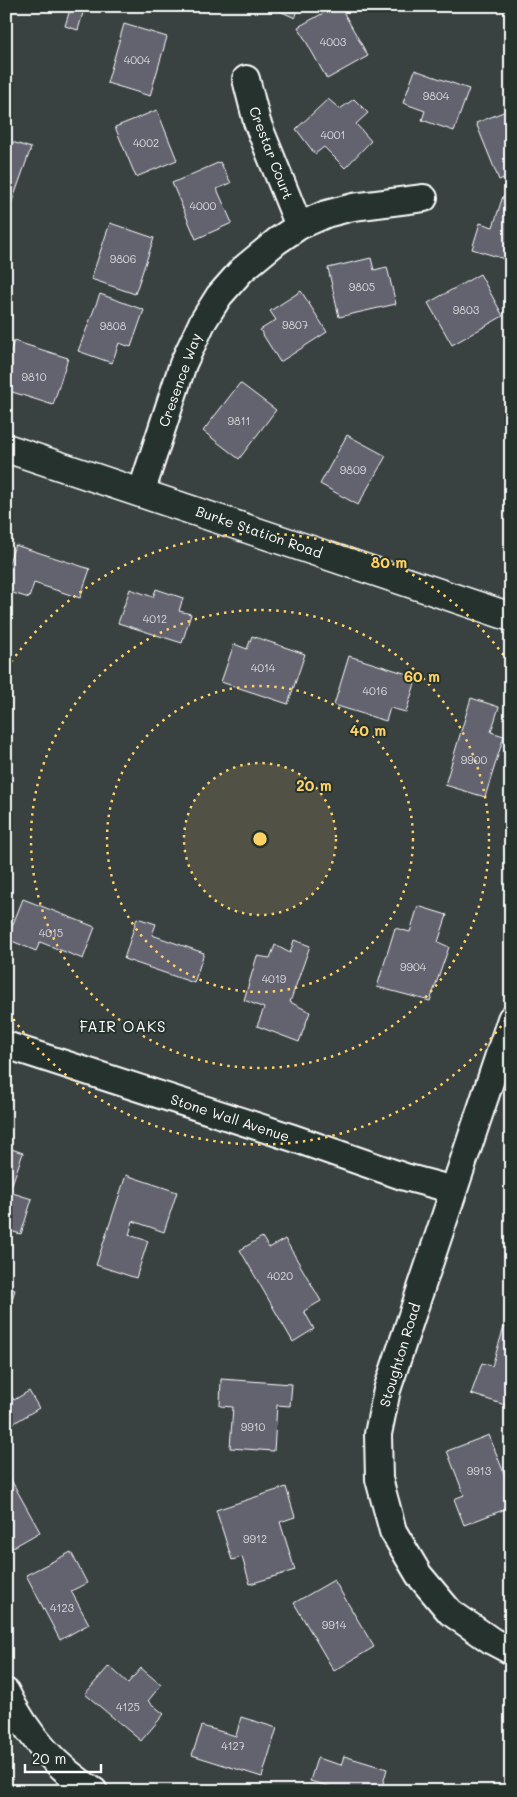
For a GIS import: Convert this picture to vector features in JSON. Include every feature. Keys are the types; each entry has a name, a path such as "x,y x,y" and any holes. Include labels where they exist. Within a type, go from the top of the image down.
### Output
{"street":[{"name":"Crestar Court","path":"246,79 256,122 299,226"},
{"name":"Cresence Way","path":"141,493 183,364 202,323 220,296 242,270 277,241 299,226 326,214 353,207 424,198"},
{"name":"Burke Station Road","path":"6,448 511,617"},
{"name":"Stoughton Road","path":"511,1019 387,1390 378,1434 379,1479 393,1531 419,1575 450,1612 492,1641 511,1651"},
{"name":"Stone Wall Avenue","path":"6,1045 293,1138 405,1177 454,1190"},
{"path":"6,1692 15,1711 38,1744 54,1761 94,1791"}],"building":[{"path":"71,6 85,6 78,30 65,26"},
{"path":"269,6 300,6 295,18"},
{"path":"336,6 340,6 368,56 327,79 298,27"},
{"path":"124,24 167,37 150,96 107,83"},
{"path":"415,70 469,89 454,131 422,120 425,111 403,103"},
{"path":"328,99 340,109 354,99 368,113 356,124 371,141 345,168 324,147 315,154 296,129"},
{"path":"511,109 511,175 499,180 476,123"},
{"path":"157,110 177,160 136,177 115,127"},
{"path":"6,140 31,148 6,219"},
{"path":"220,162 231,183 217,189 232,223 196,239 172,183"},
{"path":"503,196 511,198 511,261 472,249 480,223 493,227"},
{"path":"110,223 154,238 135,294 91,279"},
{"path":"371,258 374,270 387,267 396,304 339,317 328,268"},
{"path":"480,274 503,316 452,345 428,303"},
{"path":"301,291 327,332 280,362 260,330 276,320 270,311"},
{"path":"100,294 144,310 131,347 119,343 112,363 78,351"},
{"path":"14,341 68,358 53,405 6,390 6,364"},
{"path":"240,383 276,410 239,459 203,431"},
{"path":"347,435 386,456 358,505 320,484"},
{"path":"15,545 90,569 80,598 34,583 29,598 6,591 6,571"},
{"path":"130,589 153,597 156,589 183,598 179,611 191,614 182,643 118,623"},
{"path":"252,636 305,654 288,704 221,682 234,644 247,649"},
{"path":"349,656 417,677 406,712 390,708 386,721 334,705"},
{"path":"471,698 499,707 491,732 504,736 485,797 445,785"},
{"path":"23,899 95,927 83,959 40,942 36,951 7,939"},
{"path":"418,906 447,915 438,942 449,947 430,1001 377,987 395,928 410,932"},
{"path":"137,918 156,924 152,935 204,953 194,983 124,959"},
{"path":"294,940 310,946 290,1002 310,1012 299,1042 257,1026 264,1008 244,1000 257,956 270,958 275,945 290,953"},
{"path":"6,1147 23,1153 12,1184 6,1182"},
{"path":"126,1175 177,1192 164,1232 133,1221 129,1235 148,1241 136,1278 96,1265"},
{"path":"6,1191 32,1199 21,1234 6,1230"},
{"path":"262,1237 269,1248 285,1239 321,1301 304,1311 314,1329 293,1342 240,1250"},
{"path":"6,1287 15,1290 7,1315 6,1314"},
{"path":"504,1327 511,1329 511,1407 471,1394 482,1363 492,1366"},
{"path":"221,1379 292,1384 290,1406 277,1405 274,1451 230,1448 233,1407 220,1406"},
{"path":"6,1388 14,1400 29,1391 39,1408 6,1428"},
{"path":"489,1435 511,1491 511,1507 464,1525 454,1499 464,1495 447,1451"},
{"path":"10,1478 40,1532 10,1549 6,1542 6,1480"},
{"path":"286,1487 295,1517 280,1522 295,1570 250,1584 242,1557 232,1560 216,1510"},
{"path":"71,1552 87,1583 71,1591 89,1624 60,1640 26,1575"},
{"path":"334,1580 374,1647 334,1671 294,1603"},
{"path":"109,1666 128,1683 141,1668 161,1685 148,1701 164,1714 141,1741 85,1694"},
{"path":"241,1717 277,1728 262,1777 192,1755 202,1726 236,1736"},
{"path":"344,1756 387,1769 381,1791 333,1791 334,1788 310,1781 317,1758 341,1765"}],"district":[{"name":"FAIR OAKS","path":"123,1027"}]}
